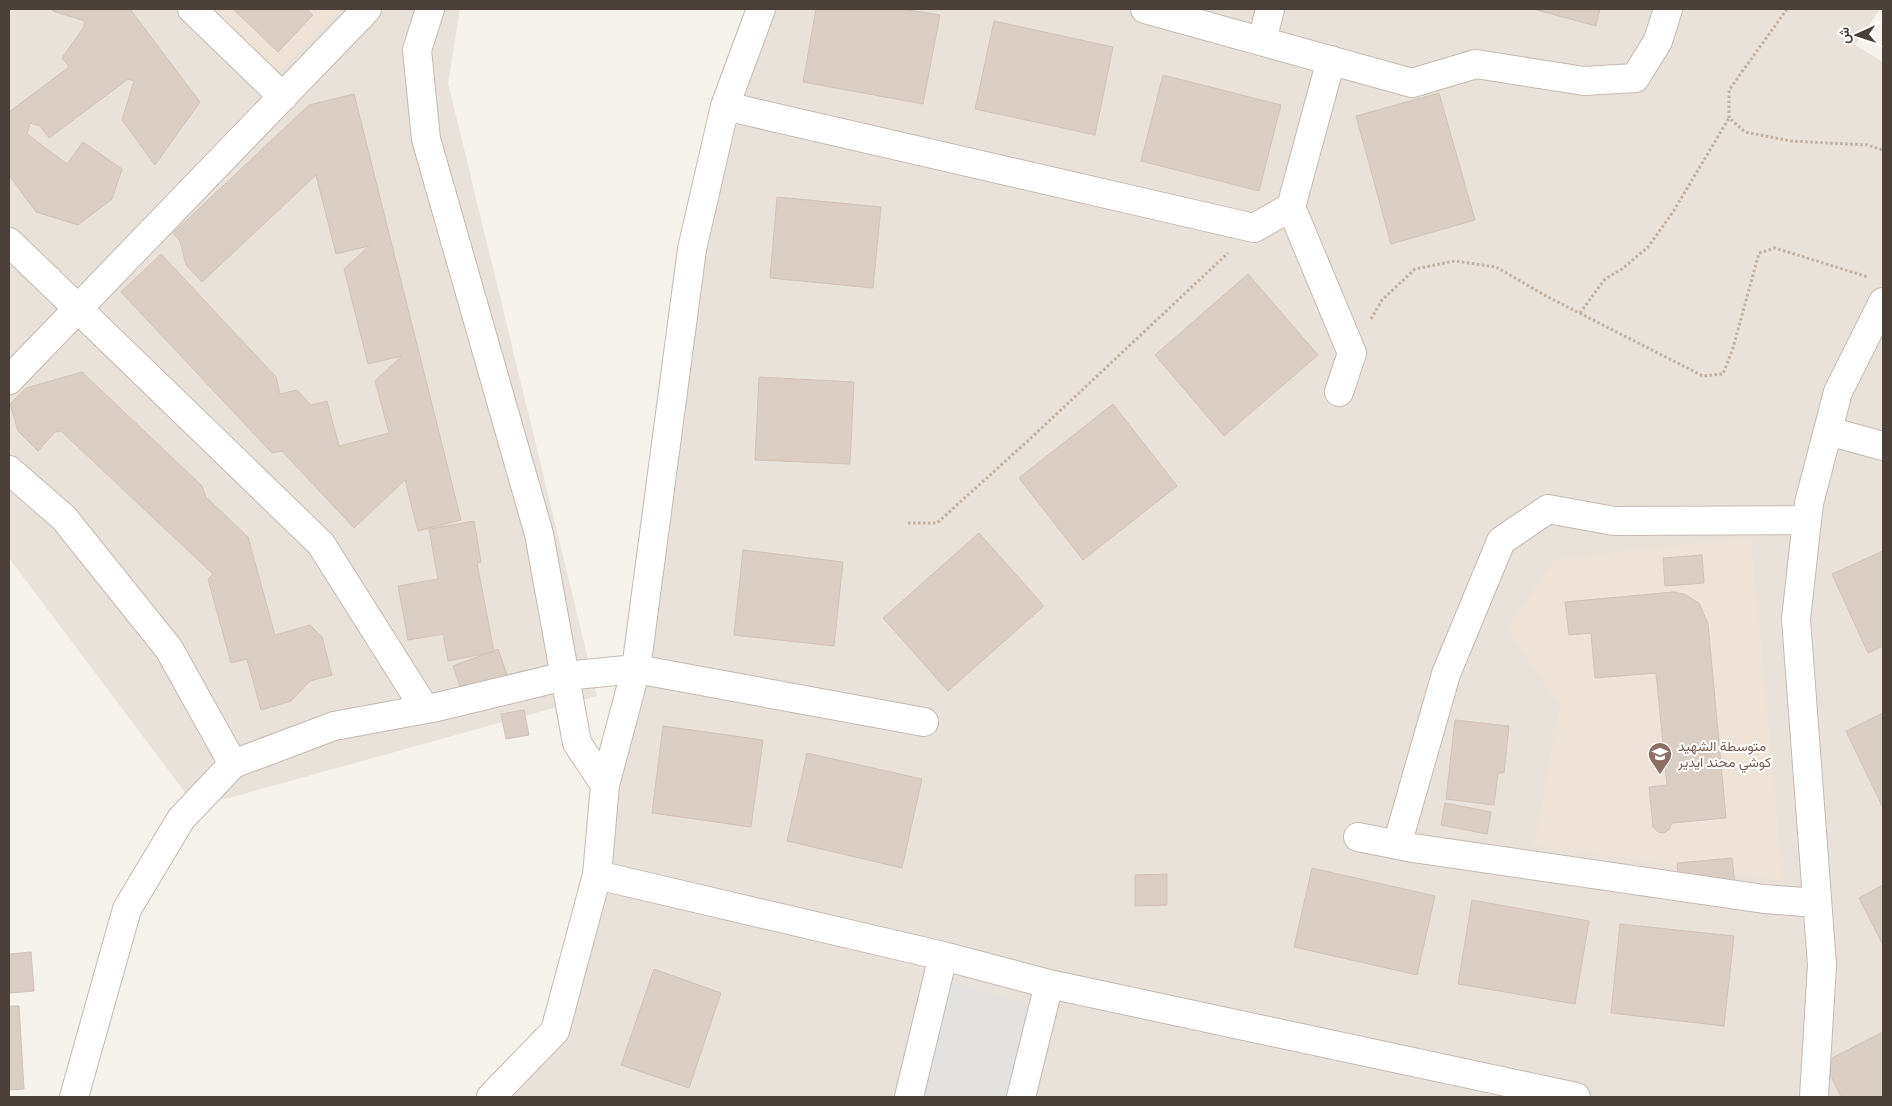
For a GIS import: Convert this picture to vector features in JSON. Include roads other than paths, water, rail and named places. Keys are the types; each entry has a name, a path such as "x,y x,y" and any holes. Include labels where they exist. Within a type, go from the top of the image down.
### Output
{"street":[{"path":"192,9 283,97"},
{"path":"9,380 367,9"},
{"path":"430,9 417,50 426,139 539,534 577,743 605,785"},
{"path":"492,1097 555,1031 598,875 605,785 636,669 692,249 725,106 761,9"},
{"path":"1145,9 1412,82 1476,64 1584,81 1635,78 1658,41 1668,9"},
{"path":"1262,41 1270,9"},
{"path":"1331,60 1291,207 1352,353 1339,392"},
{"path":"725,106 1254,228 1291,207"},
{"path":"9,242 321,544 424,710"},
{"path":"1814,1097 1822,965 1796,619 1808,503 1838,392 1879,291"},
{"path":"1828,431 1883,446"},
{"path":"9,470 64,518 169,649 233,764"},
{"path":"1397,846 1446,674 1501,541 1548,509 1614,521 1806,520"},
{"path":"74,1097 127,909 181,819 233,764 334,726 424,710 565,676 636,669 924,722"},
{"path":"1358,837 1397,846 1764,899 1818,903"},
{"path":"598,875 943,956 1050,984 1576,1097"},
{"path":"909,1097 943,956"},
{"path":"1020,1097 1050,984"}],"place":[{"name":"متوسطة الشهيد كوشي محند ايدير","path":"1660,775"}]}
